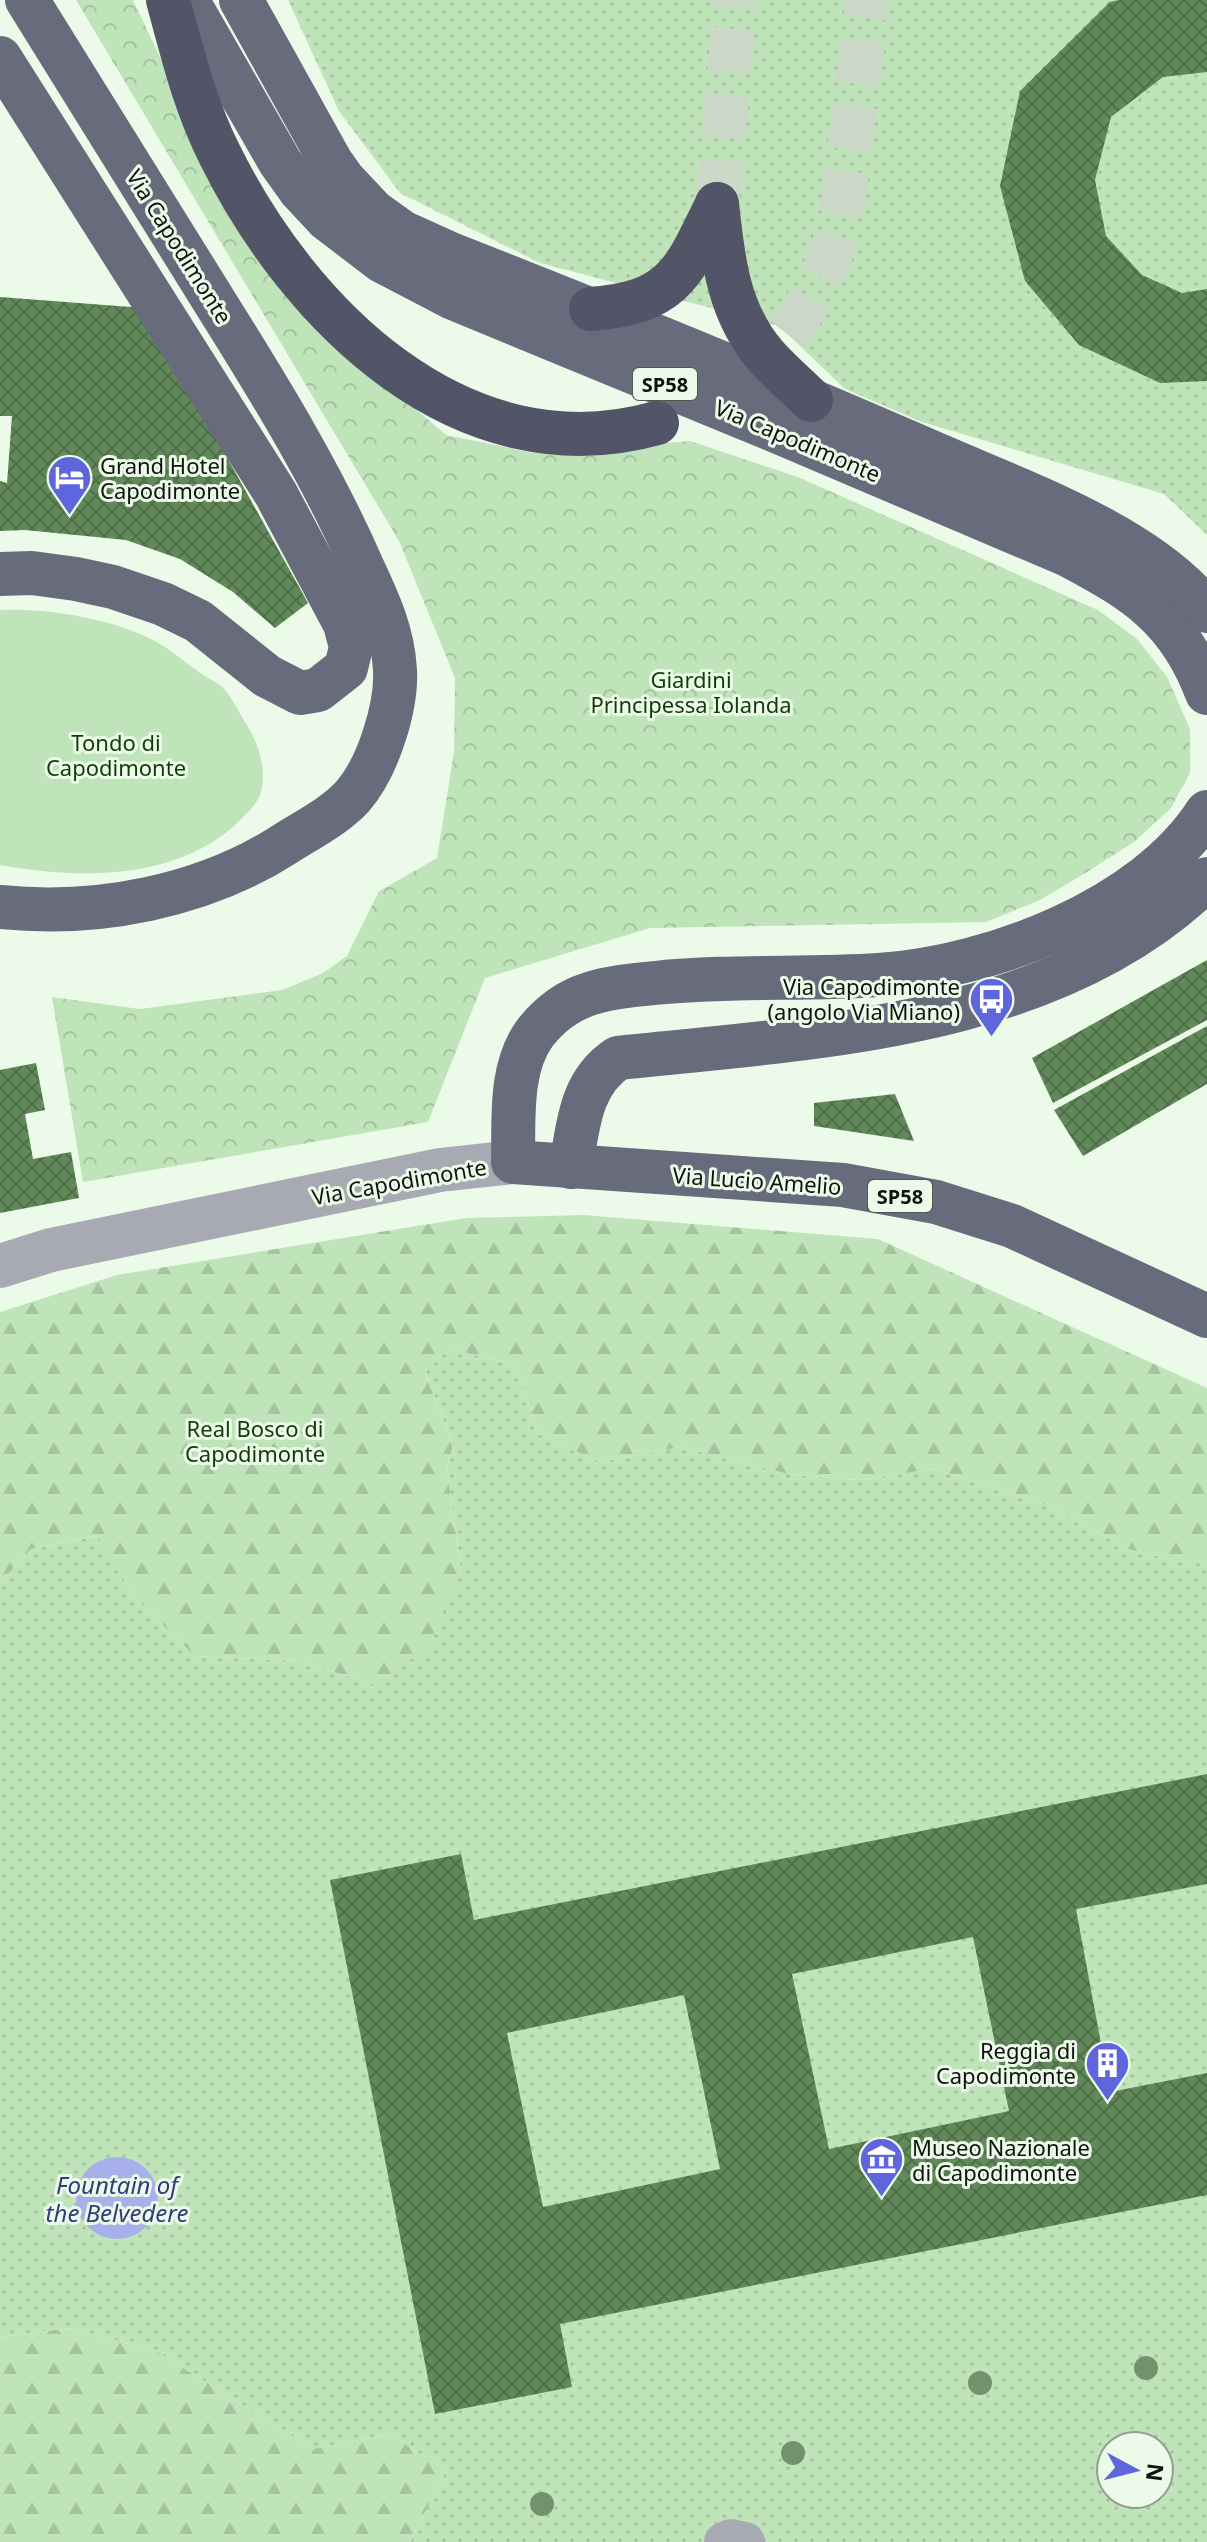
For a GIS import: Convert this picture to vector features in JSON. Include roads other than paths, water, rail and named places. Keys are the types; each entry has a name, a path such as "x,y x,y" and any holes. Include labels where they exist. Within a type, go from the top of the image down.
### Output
{"highway":[{"path":"168,0 189,78 219,153 240,192 292,270 327,311 366,348 403,377 433,395 474,414 517,427 558,433 598,434 657,423"},
{"path":"591,309 620,307 646,300 662,290 687,265 717,204 726,278 734,305 767,357 811,400"}],"main road":[{"name":"Via Capodimonte","path":"0,907 30,910 90,908 214,881 262,859 351,799 362,784 381,744 393,705 396,672 389,626 346,529 296,433 27,0"},
{"name":"Via Capodimonte","path":"187,0 280,162 300,190 327,219 382,261 453,298 1068,555 1110,578 1159,615 1178,634 1193,658 1207,693"},
{"name":"Via Capodimonte","path":"241,0 331,162 374,212 402,232 811,400 1077,517 1146,556 1177,579 1207,611"},
{"path":"0,58 276,494 345,624 351,647 346,668 318,690 300,693 267,676 198,621 163,604 113,587 76,579 32,573 0,574"},
{"name":"Via Capodimonte","path":"513,1162 520,1062 534,1035 550,1016 569,1002 613,988 688,979 908,972 1012,948 1081,916 1135,884 1188,837 1207,812"},
{"path":"571,1167 580,1109 595,1077 618,1058 882,1027 988,1002 1095,960 1166,916 1207,879"},
{"name":"SP58","path":"513,1162 571,1167"},
{"name":"Via Lucio Amelio","path":"571,1167 843,1185 936,1202 1012,1226 1207,1316"}],"street":[{"name":"Via Capodimonte","path":"0,1266 51,1250 425,1173 513,1162"},
{"path":"724,2542 731,2539 745,2542"}],"water":[{"name":"Fountain of the Belvedere","path":"117,2157 133,2160 146,2169 155,2182 158,2198 155,2214 146,2227 133,2236 117,2239 101,2236 88,2227 79,2214 76,2198 79,2182 88,2169 101,2160"}],"tunnel":[{"path":"717,204 736,0"},
{"path":"741,381 770,354 796,321 818,285 833,247 844,196 868,0"}],"place":[{"name":"Grand Hotel Capodimonte","path":"69,517"},
{"name":"Via Capodimonte (angolo Via Miano)","path":"991,1038"},
{"name":"Reggia di Capodimonte","path":"1107,2102"},
{"name":"Museo Nazionale di Capodimonte","path":"881,2199"}],"park label":[{"name":"Giardini Principessa Iolanda","path":"691,692"},
{"name":"Tondo di Capodimonte","path":"116,754"},
{"name":"Real Bosco di Capodimonte","path":"255,1440"}]}
